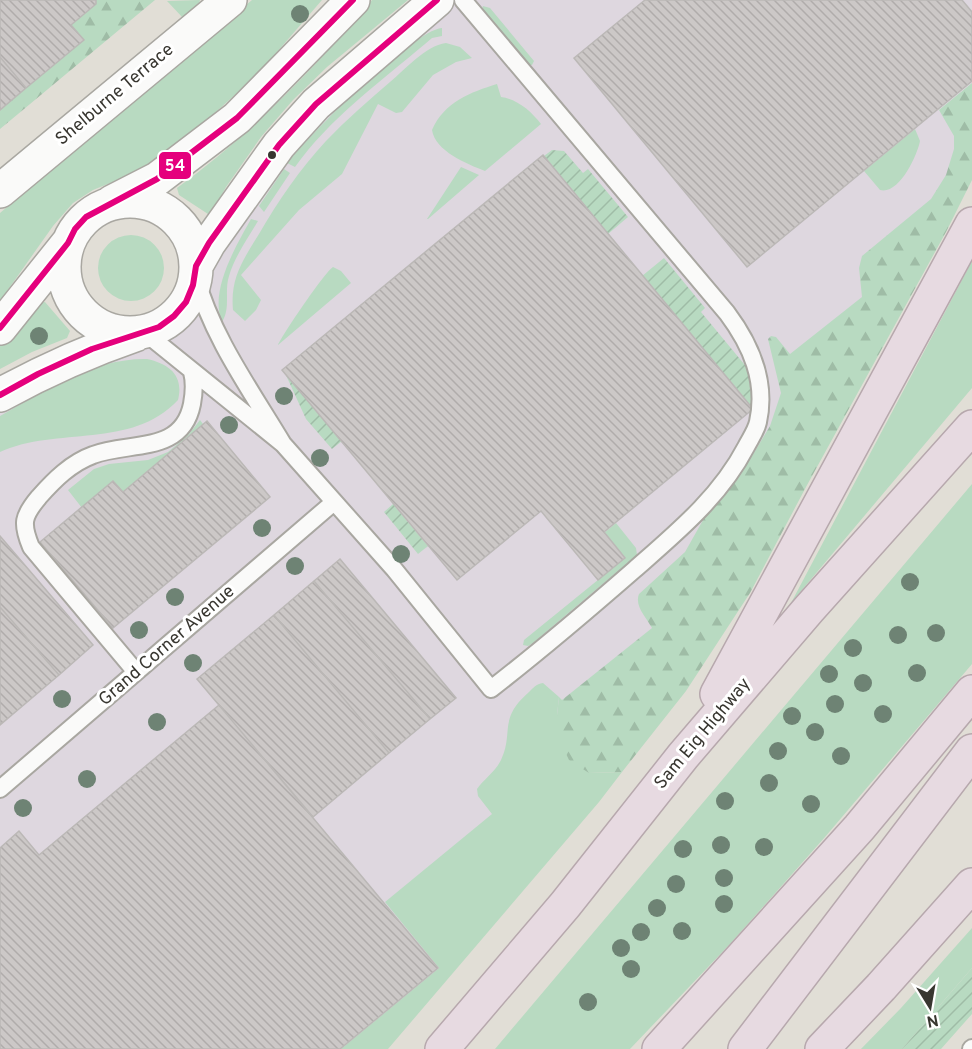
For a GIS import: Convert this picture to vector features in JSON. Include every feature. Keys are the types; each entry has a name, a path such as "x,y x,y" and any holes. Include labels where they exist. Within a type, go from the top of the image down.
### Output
{"highway":[{"path":"683,756 972,224"},
{"name":"Sam Eig Highway","path":"442,1049 566,905 683,756 809,609 972,427"},
{"path":"659,1049 859,828 972,692"},
{"path":"745,1049 972,751"},
{"path":"822,1049 972,885"}],"street":[{"name":"Shelburne Terrace","path":"0,191 230,0"},
{"path":"0,327 68,243 75,229 86,217 156,179 237,118 353,0"},
{"path":"195,271 209,243 279,146 316,104 437,0"},
{"path":"0,395 92,349 159,327 174,316 186,302 194,285 194,250 188,234 178,221 149,204 133,201 116,202 100,208"},
{"path":"68,243 64,261 64,278 69,295 78,309 91,321 106,329 124,333 142,332"}],"lane":[{"path":"195,271 203,304 216,333 283,444 394,569 491,689 559,636 706,504 740,459 758,424 760,395 755,361 744,336 720,304 462,0"},
{"path":"142,332 283,444"},
{"path":"136,672 31,547 24,524 26,513 51,483 79,461 106,450 162,441 180,429 190,416 195,383 192,372"},
{"name":"Grand Corner Avenue","path":"0,789 334,502"}],"shaded area":[{"path":"436,0 972,0 972,172 453,960 372,1049 0,1049 0,394 98,349 159,328 176,317 189,301 196,282 238,199"}],"green space":[{"path":"96,0 155,0 0,129 0,110 83,40 71,25 96,4"},
{"path":"200,0 198,7 183,18 167,1"},
{"path":"252,0 322,0 258,74 196,130 148,164 93,190 73,203 53,226 0,301 0,213"},
{"path":"372,0 408,0 327,67 293,100 261,137 226,187 211,214 179,195 177,188 230,146 280,100"},
{"path":"483,6 490,8 534,61 532,65 528,65 481,12"},
{"path":"442,28 442,36 432,38 339,117 295,167 287,163 338,109 385,65 408,46"},
{"path":"446,43 460,47 472,58 456,62 433,75 402,112 396,113 378,104 342,174 299,210 241,275 261,300 256,310 245,321 233,310 234,288 239,270 290,186 326,141 357,111 423,53"},
{"path":"972,83 972,180 750,593 686,691 622,772 589,773 569,760 558,737 559,697 562,700 652,628 638,603 639,594 685,552 707,513 752,456 770,426 781,393 768,339 771,336 776,337 790,354 862,297 859,268 862,256 931,199 946,175 954,149 954,136 939,110"},
{"path":"497,84 501,97 523,106 541,124 485,171 445,150 434,138 432,130 437,120 451,105 468,95"},
{"path":"915,129 920,141 906,173 894,187 880,190 864,171"},
{"path":"552,150 564,151 583,173 588,169 628,217 608,234 544,156"},
{"path":"461,167 479,175 427,219"},
{"path":"284,169 290,173 264,212 259,206"},
{"path":"251,219 258,221 232,269 228,282 226,311 222,322 219,297 222,283 232,255"},
{"path":"131,235 143,238 154,245 161,256 164,268 161,280 154,291 143,298 131,301 119,298 108,291 101,280 98,268 101,256 108,245 119,238"},
{"path":"664,258 705,308 701,312 754,376 753,409 642,276"},
{"path":"972,261 972,388 791,603"},
{"path":"333,267 341,271 351,283 278,345 313,291"},
{"path":"45,302 70,331 67,338 32,352 0,369 0,346 37,303"},
{"path":"147,359 168,368 173,372 179,384 178,400 159,416 138,426 116,432 45,440 22,444 0,452 0,416 70,377 108,364"},
{"path":"285,373 342,441 332,449 306,419"},
{"path":"200,420 203,424 123,492 113,481 82,508 68,490 94,469 109,464 148,460 168,452 189,434"},
{"path":"972,484 972,664 825,837 730,944 630,1049 495,1049"},
{"path":"393,504 428,546 418,554 384,512"},
{"path":"616,523 636,548 637,555 533,643 528,646 523,645 524,640 625,558 604,533"},
{"path":"543,683 559,697 557,715 589,773 622,772 388,1049 341,1049 439,968 385,902 492,814 478,796 477,789 501,760 513,711 533,688"},
{"path":"972,928 972,968 902,1049 861,1049 901,1008"},
{"path":"972,968 972,1014 941,1049 902,1049"}],"building":[{"path":"0,0 96,0 96,4 71,25 84,40 26,88 0,57"},
{"path":"645,0 962,0 972,12 972,81 747,267 574,58"},
{"path":"0,57 26,88 0,110"},
{"path":"543,155 753,409 604,532 625,558 598,580 541,511 457,580 282,370"},
{"path":"207,421 270,497 113,628 40,542 113,481 123,492"},
{"path":"0,536 93,645 59,675 0,607"},
{"path":"340,559 456,698 430,719 314,581"},
{"path":"314,581 430,719 389,753 274,615"},
{"path":"0,607 59,675 0,725"},
{"path":"274,615 389,753 313,817 197,679"},
{"path":"219,705 438,968 340,1049 0,1049 0,848 19,831 39,855"}],"transit line":[{"name":"54","path":"0,328 86,217 157,179 237,118 353,0"},
{"name":"54","path":"0,395 92,349 159,327 174,316 186,302 193,285 196,266 209,243 279,145 316,104 437,0"}]}
